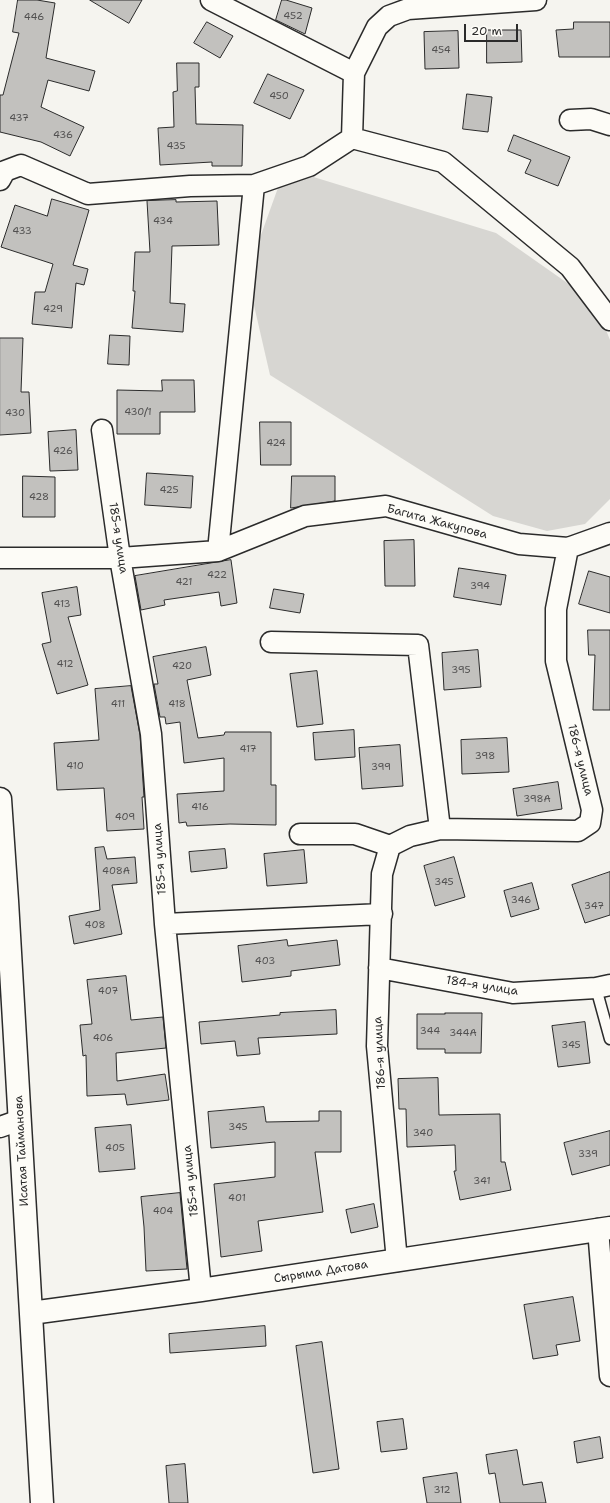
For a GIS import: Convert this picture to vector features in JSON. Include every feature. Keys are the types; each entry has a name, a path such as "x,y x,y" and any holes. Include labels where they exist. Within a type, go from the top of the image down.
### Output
{"street":[{"path":"211,0 354,73"},
{"path":"352,138 354,73 377,28 389,16 408,9 536,0"},
{"path":"570,120 591,119 610,125"},
{"path":"0,180 5,171 21,165 88,194 190,186 254,185 309,166 352,138 442,162 570,267 610,320"},
{"path":"218,551 254,185"},
{"name":"185-я улица","path":"102,430 120,558 151,734 165,924 202,1290"},
{"name":"Багита Жакупова","path":"0,558 120,558 218,551 305,516 386,506 519,544 568,548"},
{"path":"568,548 610,533"},
{"name":"186-я улица","path":"398,1261 377,1046 382,874 390,846 410,836 440,829 578,831 590,823 592,810 556,661 556,609 568,548"},
{"path":"271,642 418,645 440,829"},
{"name":"Исатая Тайманова","path":"0,799 10,1123 31,1313 42,1503"},
{"path":"300,834 355,834 390,846"},
{"path":"165,924 382,914"},
{"name":"184-я улица","path":"379,968 513,993 603,986"},
{"path":"604,1228 610,1376"},
{"name":"Сырыма Датова","path":"31,1313 202,1290 398,1261 604,1228"}],"lane":[{"path":"603,986 610,1039"}],"shaded area":[{"path":"307,175 496,233 573,287 606,330 610,340 610,499 585,524 547,531 493,516 270,375 253,301 257,246 279,185"}],"building":[{"path":"18,0 37,0 55,3 46,58 95,71 89,91 48,80 41,107 84,127 70,156 41,142 0,132 0,95 3,95 19,33 13,32"},
{"path":"90,0 142,0 129,23"},
{"path":"282,0 312,8 305,34 276,20"},
{"path":"207,22 233,36 220,58 194,43"},
{"path":"574,22 610,22 610,57 559,57 556,30 573,29"},
{"path":"487,30 521,30 522,62 487,63"},
{"path":"458,31 459,68 425,69 424,32"},
{"path":"177,63 199,63 199,87 195,87 196,124 243,125 242,166 212,166 212,162 160,165 158,128 174,127 173,92 177,91"},
{"path":"268,74 304,90 290,119 254,103"},
{"path":"467,94 492,97 488,132 463,129"},
{"path":"514,135 570,157 558,186 525,173 531,160 508,151"},
{"path":"52,199 89,210 73,265 88,269 84,285 76,283 72,328 32,324 35,292 45,292 53,264 1,247 15,205 47,216"},
{"path":"176,200 176,202 217,201 219,245 172,246 170,303 185,304 183,332 132,328 135,291 133,291 135,252 150,252 147,201"},
{"path":"110,335 130,336 129,365 108,364"},
{"path":"0,338 23,338 21,392 29,392 31,433 0,435"},
{"path":"162,380 194,380 195,412 160,412 160,434 117,434 117,390 162,391"},
{"path":"260,422 291,422 291,465 261,465"},
{"path":"76,430 78,470 50,471 48,432"},
{"path":"147,473 193,476 191,508 145,505"},
{"path":"23,476 55,477 55,517 23,517"},
{"path":"292,476 335,476 335,501 291,508"},
{"path":"414,540 415,586 385,586 384,541"},
{"path":"231,560 237,603 221,606 219,592 164,600 165,605 141,610 135,576"},
{"path":"459,568 506,575 501,605 454,597"},
{"path":"589,571 610,577 610,613 579,604"},
{"path":"77,587 81,615 68,617 88,685 57,694 42,644 51,642 42,593"},
{"path":"274,589 304,594 300,613 270,608"},
{"path":"588,630 610,630 610,710 593,710 595,655 589,655"},
{"path":"206,647 211,675 187,680 198,738 224,735 225,732 271,732 271,785 276,785 276,825 230,824 187,826 186,822 179,823 177,794 224,791 224,758 184,763 180,722 166,724 165,717 160,717 154,684 158,684 153,657"},
{"path":"478,650 481,687 444,690 442,653"},
{"path":"317,671 323,724 297,727 290,674"},
{"path":"131,686 140,735 144,797 142,797 144,829 107,831 104,788 57,790 54,743 99,740 95,689"},
{"path":"354,730 355,757 315,760 313,733"},
{"path":"507,738 509,772 462,774 461,740"},
{"path":"400,745 403,786 362,789 359,748"},
{"path":"558,782 562,809 517,816 513,789"},
{"path":"104,847 107,859 135,857 137,883 112,885 122,934 74,944 69,916 100,910 95,848"},
{"path":"225,849 227,868 191,872 189,852"},
{"path":"304,850 307,883 267,886 264,854"},
{"path":"454,857 465,897 435,906 424,866"},
{"path":"610,872 610,915 585,923 572,885"},
{"path":"532,883 539,909 511,917 504,891"},
{"path":"287,940 288,946 337,940 340,965 291,971 291,976 242,982 238,946"},
{"path":"126,976 131,1020 163,1017 166,1048 116,1053 117,1081 165,1074 169,1100 127,1105 125,1094 87,1096 86,1055 83,1056 80,1025 92,1024 87,980"},
{"path":"336,1010 337,1034 258,1038 260,1054 237,1056 235,1041 201,1044 199,1022 280,1015 280,1013"},
{"path":"482,1013 481,1053 445,1053 445,1049 417,1049 417,1014"},
{"path":"585,1022 590,1063 558,1067 552,1026"},
{"path":"438,1078 439,1115 500,1114 501,1162 505,1162 511,1190 460,1200 454,1171 456,1171 455,1145 407,1147 406,1109 399,1109 398,1079"},
{"path":"264,1107 266,1122 319,1121 319,1111 341,1111 341,1152 315,1152 323,1212 258,1221 262,1251 221,1257 214,1184 275,1177 275,1142 211,1148 208,1112"},
{"path":"131,1125 135,1169 99,1172 95,1128"},
{"path":"610,1131 610,1165 572,1175 564,1143"},
{"path":"180,1193 187,1269 146,1271 141,1197"},
{"path":"374,1204 378,1227 351,1233 346,1210"},
{"path":"573,1297 580,1341 556,1345 558,1355 533,1359 524,1305"},
{"path":"265,1326 266,1346 170,1353 169,1334"},
{"path":"322,1342 339,1469 313,1473 296,1346"},
{"path":"403,1419 407,1449 381,1452 377,1422"},
{"path":"600,1437 603,1458 577,1463 574,1442"},
{"path":"517,1450 523,1485 542,1482 546,1503 500,1503 495,1473 489,1474 486,1455"},
{"path":"185,1464 188,1503 169,1503 166,1466"},
{"path":"457,1473 461,1503 427,1503 423,1478"}]}
